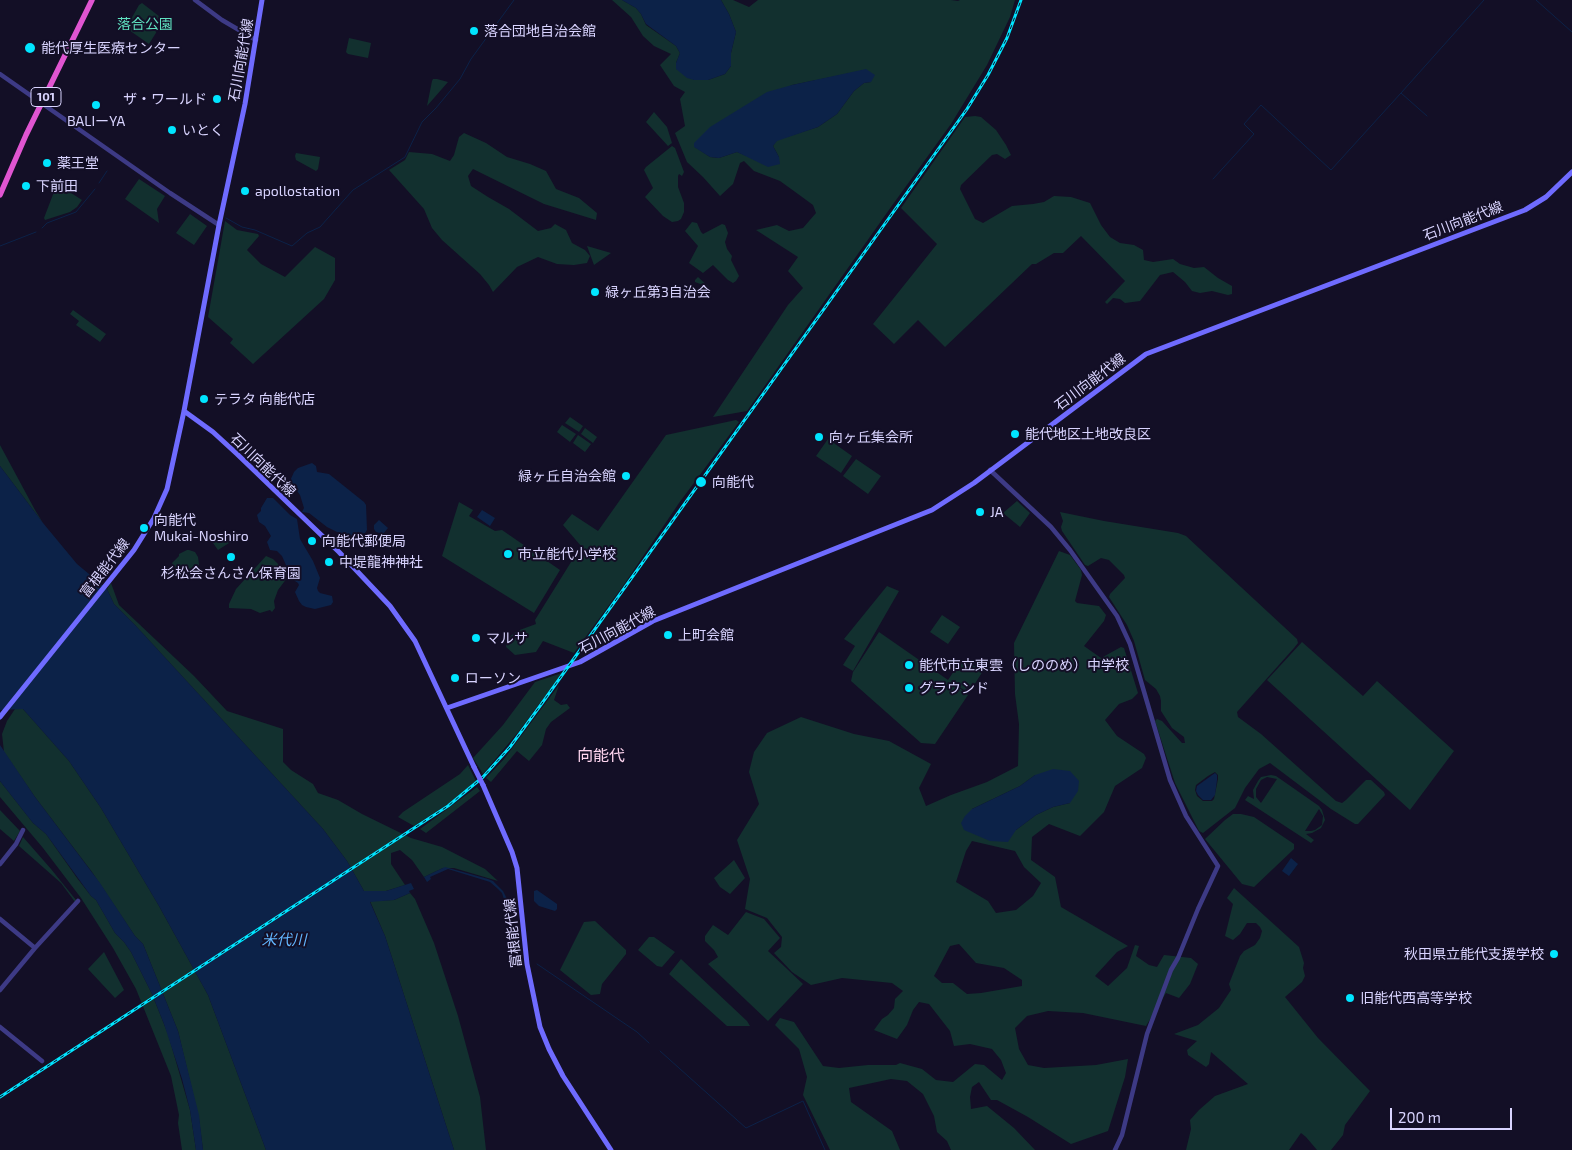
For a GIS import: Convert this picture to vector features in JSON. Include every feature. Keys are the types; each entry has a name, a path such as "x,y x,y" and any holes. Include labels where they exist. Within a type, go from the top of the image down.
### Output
{"highway":[{"name":"101","path":"0,195 26,135 43,104 92,0"}],"main road":[{"name":"石川向能代線","path":"262,0 245,104 219,225 184,411 213,432 237,454 339,552 390,606 415,641 447,708 580,662 653,621 932,510 974,484 990,470 1146,354 1525,210 1546,197 1572,172"},
{"name":"富根能代線","path":"0,717 109,582 145,534 167,489 184,411"},
{"name":"富根能代線","path":"447,708 483,785 517,868 527,964 540,1027 549,1049 564,1076 611,1150"}],"street":[{"path":"195,0 222,20 256,40"},
{"path":"0,74 219,225"},
{"path":"990,470 1051,527 1117,616 1130,644 1170,780 1186,816 1218,866 1171,970 1147,1034 1122,1135 1115,1150"},
{"path":"0,864 16,844 23,830"},
{"path":"0,990 78,901"},
{"path":"0,919 35,948"},
{"path":"0,1028 42,1061"}],"green space":[{"path":"612,0 622,0 636,8 646,25 676,46 680,53 676,63 694,80 708,80 725,74 731,66 731,53 736,32 721,0 733,0 749,7 758,0 1015,0 1010,17 987,65 951,124 747,411 713,417 788,305 803,288 788,271 798,257 756,230 777,225 789,231 803,228 816,213 813,205 780,181 754,171 744,161 740,163 733,184 720,196 687,162 675,133 685,126 680,99 685,92 674,86 660,65 671,54 654,46 643,36 631,17","holes":["866,70 871,82 864,83 854,91 837,114 818,127 777,140 773,146 779,157 747,156 737,152 719,158 710,157 695,147 792,85"]},
{"name":"落合公園","path":"142,3 164,20 149,44 126,28"},
{"path":"349,38 371,43 368,58 346,52"},
{"path":"433,79 448,82 427,106 432,81"},
{"path":"654,112 667,127 672,143 668,146 646,122"},
{"path":"965,117 981,117 996,130 1011,155 1005,159 997,154 992,155 961,185 960,189 975,219 983,223 1012,206 1044,202 1054,196 1071,197 1090,203 1101,225 1110,237 1120,243 1134,245 1143,250 1144,260 1153,262 1173,259 1180,264 1194,268 1204,267 1232,286 1232,294 1192,291 1173,272 1160,275 1140,301 1125,303 1120,299 1113,298 1107,304 1105,302 1125,281 1081,236 1063,253 1054,253 1036,264 1032,264 945,347 918,320 894,344 873,324 937,244 901,208"},
{"path":"464,133 486,143 507,157 546,171 556,189 579,198 597,213 596,220 544,204 473,169 468,176 471,186 509,209 538,231 551,228 555,224 566,230 572,243 585,250 590,256 587,263 574,265 557,264 538,257 517,267 493,292 480,274 442,240 432,228 424,209 389,170 405,160 409,152 432,154 450,161 454,155 459,137"},
{"path":"672,146 675,148 684,172 682,176 679,174 678,176 678,187 684,203 684,212 681,219 672,222 663,216 645,197 653,188 644,170"},
{"path":"296,153 320,157 318,169 316,171 296,160"},
{"path":"139,179 165,196 157,209 159,223 125,199"},
{"path":"57,184 82,200 70,212 45,220 44,218"},
{"path":"190,214 207,226 194,245 176,233"},
{"path":"225,221 237,230 258,234 259,236 247,250 261,264 285,277 315,247 335,258 335,280 324,299 253,364 230,343 233,339 208,317"},
{"path":"692,222 697,223 703,234 722,224 725,225 728,233 725,242 739,276 736,281 733,283 728,280 713,265 703,273 689,263 698,246 685,231"},
{"path":"587,246 611,253 594,265"},
{"path":"698,277 710,288 702,296 703,285 695,282"},
{"path":"73,310 106,334 100,342 76,325 79,321 70,314"},
{"path":"570,417 583,426 579,432 565,423"},
{"path":"736,420 739,422 679,503 623,586 574,653 543,641 536,652 515,655 506,647 508,638 517,631 536,624 535,620 581,546 563,525 572,514 598,531 666,435"},
{"path":"562,425 576,434 570,442 557,432"},
{"path":"585,428 597,437 593,443 581,434"},
{"path":"578,435 591,444 585,452 573,443"},
{"path":"828,439 852,456 841,473 816,456"},
{"path":"0,445 35,510 43,523 0,466"},
{"path":"856,459 881,476 868,494 843,476"},
{"path":"1017,501 1030,513 1020,527 1003,513"},
{"path":"459,502 473,510 469,516 495,531 502,530 560,570 534,613 442,556"},
{"path":"1060,512 1186,536 1297,639 1298,643 1294,648 1237,712 1238,717 1261,734 1336,801 1342,803 1366,780 1371,780 1385,795 1358,824 1331,809 1270,763 1259,769 1245,788 1235,808 1203,833 1199,831 1175,783 1155,721 1157,719 1162,721 1182,743 1185,743 1184,737 1172,728 1161,711 1160,696 1156,689 1145,680 1134,641 1127,625 1109,597 1125,578 1124,575 1109,560 1101,558 1088,566 1085,565 1062,531 1063,521","holes":["1215,772 1218,775 1214,799 1212,801 1203,801 1197,796 1196,785"]},
{"path":"224,536 229,543 218,550 213,543"},
{"path":"187,550 195,552 199,565 193,569 178,572 172,563 179,554"},
{"path":"1059,551 1070,555 1081,570 1082,575 1075,601 1077,603 1099,606 1106,615 1104,621 1084,646 1101,658 1121,647 1124,648 1138,693 1132,699 1119,704 1105,720 1117,736 1144,754 1146,758 1142,768 1115,786 1104,812 1080,836 1049,824 1032,837 1031,860 1055,877 1061,907 1128,946 1117,952 1095,976 1108,986 1127,968 1135,945 1139,946 1136,956 1149,965 1157,967 1164,955 1191,958 1198,964 1190,984 1179,998 1166,993 1146,1026 1083,1013 1048,1011 1027,1016 1015,1028 1019,1049 1028,1065 1044,1068 1096,1065 1128,1059 1125,1077 1108,1131 1071,1144 1028,1117 997,1100 991,1100 979,1082 972,1087 970,1097 971,1109 987,1106 1014,1128 1035,1150 951,1150 947,1141 937,1132 934,1116 923,1094 907,1081 891,1079 849,1088 851,1102 892,1131 900,1150 830,1150 803,1095 807,1077 799,1049 775,1025 780,1018 794,1022 823,1066 839,1068 896,1065 900,1063 922,1069 936,1080 953,1082 975,1064 984,1065 1002,1080 1006,1073 1001,1060 992,1049 970,1044 954,1046 950,1031 929,1004 919,1002 897,1039 874,1030 894,1008 895,999 903,991 892,983 842,978 811,985 792,972 774,953 781,947 782,937 767,918 745,909 750,879 737,840 759,804 749,772 754,752 767,733 801,717 854,734 889,741 931,764 919,788 926,806 987,782 1018,766 1019,724 1015,694 1014,643","holes":["1035,775 1070,803 1053,807 1036,815 1016,830 972,809 1020,786","972,841 1015,851 1024,867 1041,883 1033,896 1016,910 996,913 988,901 956,882 966,851","959,944 976,963 1004,968 1022,980 1022,986 967,994 953,983 942,983 934,976 950,946"]},
{"path":"266,556 273,559 281,567 287,578 278,590 274,601 275,608 272,612 270,610 260,613 251,609 229,608 236,589"},
{"path":"111,583 119,605 194,676 227,711 283,729 283,762 291,770 313,784 318,793 338,800 411,838 442,847 485,869 498,881 454,868 443,868 424,877 412,860 400,850 391,853 391,864 405,885 386,891 364,891 347,861 323,829 114,604 107,589"},
{"path":"887,586 899,591 853,671 843,665 855,646 844,639"},
{"path":"942,615 960,627 948,644 930,632"},
{"name":"グラウンド","path":"879,632 948,680 962,659 983,671 969,693 956,685 968,695 935,744 921,743 851,681 853,672"},
{"path":"1302,642 1363,696 1377,681 1454,751 1410,810 1267,680"},
{"path":"562,673 519,731 483,774 473,758 503,725 535,682"},
{"path":"559,685 554,700 561,705 567,704 570,708 551,722 546,729 542,745 529,761 517,751 491,782 486,778 504,759"},
{"path":"15,709 23,709 69,761 101,808 159,906 208,995 266,1150 203,1150 199,1119 178,1031 143,944 135,936 92,872 35,797 4,752 2,734 7,721"},
{"path":"468,765 476,781 448,804 414,826 398,817 460,774"},
{"path":"1276,776 1319,806 1325,820 1321,828 1306,834 1314,840 1311,843 1245,800 1248,796 1254,799 1253,790 1261,777","holes":["1267,777 1277,779 1261,803 1256,797 1256,789 1261,780","1319,809 1323,816 1322,825 1315,830 1305,831"]},
{"path":"0,781 33,823 46,834 77,878 96,900 115,933 131,952 152,994 168,1034 190,1110 196,1150 182,1150 178,1123 179,1115 171,1076 136,989 113,948 81,898 43,848 0,797"},
{"path":"477,787 480,791 426,833 420,829"},
{"path":"0,810 20,831 14,841 0,829"},
{"path":"1233,814 1254,817 1294,844 1294,849 1254,887 1242,884 1205,839"},
{"path":"23,837 76,900 75,902 61,883 19,846"},
{"path":"734,860 745,878 730,894 720,887 714,878"},
{"path":"1234,888 1299,947 1304,963 1305,976 1302,982 1285,997 1318,1038 1370,1091 1345,1125 1343,1135 1331,1150 1317,1150 1301,1133 1289,1150 1186,1150 1191,1129 1190,1120 1199,1110 1215,1096 1248,1084 1211,1052 1209,1064 1206,1067 1188,1055 1187,1050 1197,1041 1174,1034 1198,1025 1219,1008 1231,990 1229,984 1240,956 1244,951 1255,945 1260,938 1262,931 1256,923 1247,923 1240,934 1233,940 1225,936 1233,904 1227,898"},
{"path":"410,893 415,899 434,943 458,1016 480,1097 486,1150 454,1150 385,936 370,901 394,900"},
{"path":"746,912 764,919 780,938 768,951 803,984 768,1021 708,964 718,957 705,941 705,936 713,925 728,935"},
{"path":"595,921 626,950 626,954 602,984 600,994 591,995 560,970 584,922"},
{"path":"649,937 654,937 675,952 662,967 657,966 638,950"},
{"path":"104,952 124,990 115,998 88,969"},
{"path":"681,959 750,1026 727,1026 669,974"}],"water":[{"path":"622,0 721,0 736,32 731,53 731,66 725,74 708,80 687,78 676,69 680,53 676,46 646,24 636,8"},
{"path":"866,69 875,75 871,82 864,83 854,91 837,114 818,127 777,141 773,146 779,157 780,164 768,167 737,152 719,158 710,157 694,147 694,143 710,127 767,92"},
{"path":"312,463 316,466 317,472 329,474 364,502 366,505 367,530 365,533 345,536 327,527 309,513 302,512 304,508 300,495 290,481 298,468"},
{"name":"米代川","path":"0,466 77,564 107,589 114,604 323,829 347,861 364,891 386,891 411,883 414,889 409,891 410,893 394,900 370,902 385,936 454,1150 266,1150 208,995 159,906 101,808 69,761 23,709 0,710"},
{"path":"267,498 273,498 290,515 297,519 300,539 313,561 320,578 318,591 332,596 333,602 331,605 315,609 302,605 299,601 295,592 299,585 298,583 292,579 282,556 277,551 270,550 267,542 271,536 265,526 259,522 257,515"},
{"path":"482,510 495,518 490,526 477,517"},
{"path":"379,520 388,528 383,534 376,532 374,529 374,525"},
{"path":"0,745 35,797 100,883 135,936 143,944 178,1031 199,1115 203,1150 196,1150 190,1110 164,1024 152,994 131,952 115,933 96,900 91,896 46,834 33,823 0,781"},
{"path":"1053,769 1070,771 1079,781 1078,791 1070,803 1053,807 1036,815 1016,830 1008,842 990,841 964,830 961,823 972,809 1020,786 1035,775"},
{"path":"1215,773 1217,780 1215,795 1211,800 1203,800 1196,791 1197,786"},
{"path":"1291,858 1298,864 1289,876 1282,871"},
{"path":"445,867 493,881 503,891 507,899 517,947 515,947 502,893 490,882 448,869 430,877 431,879 427,882 424,877"},
{"path":"537,890 557,904 555,911 539,906 534,901 534,891"}],"waterway":[{"path":"226,218 242,227 255,230 292,246 307,233 320,227 353,190 405,157 422,122 460,79 471,59 514,0"},
{"path":"1427,116 1401,93 1484,0"},
{"path":"1536,0 1572,32"},
{"path":"1213,179 1254,134 1244,124 1261,105 1331,170 1401,93"},
{"path":"99,183 107,171"},
{"path":"42,228 47,223 76,212 95,189"},
{"path":"0,246 36,232"},
{"path":"537,964 637,1032 649,1043"},
{"path":"660,1051 746,1128 803,1101 825,1150"}],"railway":[{"path":"0,1097 448,806 483,777 510,747 540,706 967,109 988,75 1007,38 1021,0"}],"place":[{"name":"落合団地自治会館","path":"474,31"},
{"name":"能代厚生医療センター","path":"30,48"},
{"name":"ザ・ワールド","path":"217,99"},
{"name":"BALIーYA","path":"96,105"},
{"name":"いとく","path":"172,130"},
{"name":"薬王堂","path":"47,163"},
{"name":"下前田","path":"26,186"},
{"name":"apollostation","path":"245,191"},
{"name":"緑ヶ丘第3自治会","path":"595,292"},
{"name":"テラタ 向能代店","path":"204,399"},
{"name":"能代地区土地改良区","path":"1015,434"},
{"name":"向ヶ丘集会所","path":"819,437"},
{"name":"緑ヶ丘自治会館","path":"626,476"},
{"name":"向能代","path":"701,482"},
{"name":"JA","path":"980,512"},
{"name":"向能代 Mukai-Noshiro","path":"144,528"},
{"name":"向能代郵便局","path":"312,541"},
{"name":"市立能代小学校","path":"508,554"},
{"name":"杉松会さんさん保育園","path":"231,557"},
{"name":"中堤龍神神社","path":"329,562"},
{"name":"上町会館","path":"668,635"},
{"name":"マルサ","path":"476,638"},
{"name":"能代市立東雲（しののめ）中学校","path":"909,665"},
{"name":"ローソン","path":"455,678"},
{"name":"グラウンド","path":"909,688"},
{"name":"秋田県立能代支援学校","path":"1554,954"},
{"name":"旧能代西高等学校","path":"1350,998"}],"district":[{"name":"向能代","path":"601,756"}]}
